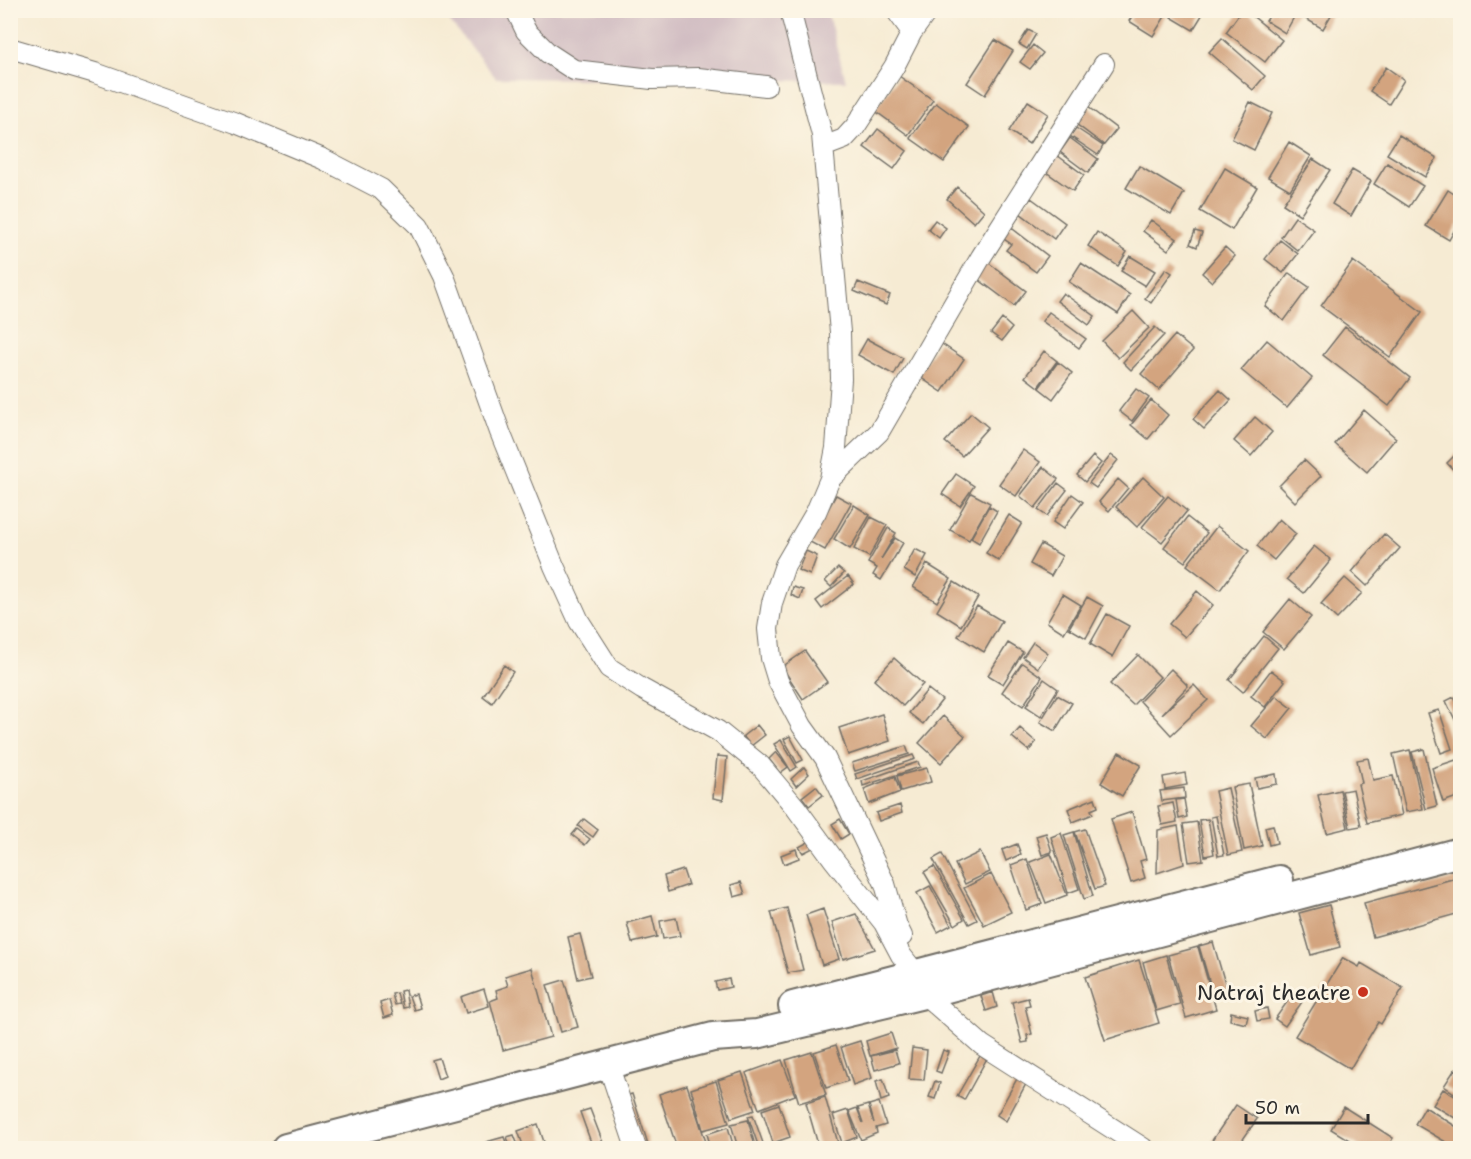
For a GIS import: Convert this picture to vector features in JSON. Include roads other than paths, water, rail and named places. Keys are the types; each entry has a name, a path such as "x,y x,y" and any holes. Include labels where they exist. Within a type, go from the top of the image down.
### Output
{"highway":[{"path":"921,980 1461,832"},
{"path":"286,1149 713,1037 750,1017 921,980 1461,852"}],"street":[{"path":"516,10 526,31 548,53 574,70 652,79 698,78 766,86"},
{"path":"790,10 811,89 823,147 840,332 842,379 836,448 830,479 816,512 801,534 785,565 772,603 768,629 771,658 778,681 802,726 825,758 885,884 897,926 921,980"},
{"path":"896,10 912,32"},
{"path":"823,147 844,138 855,128 894,67 912,32 928,10"},
{"path":"10,48 95,73 225,119 323,159 381,189 419,226 444,276 500,432 554,566 579,621 609,668 718,732 760,765 884,923 901,955 921,980 982,1045 1143,1149"},
{"path":"830,479 879,432 981,257 1104,64"},
{"path":"608,1064 636,1149"}],"place":[{"name":"Natraj theatre","path":"1363,992"}]}
